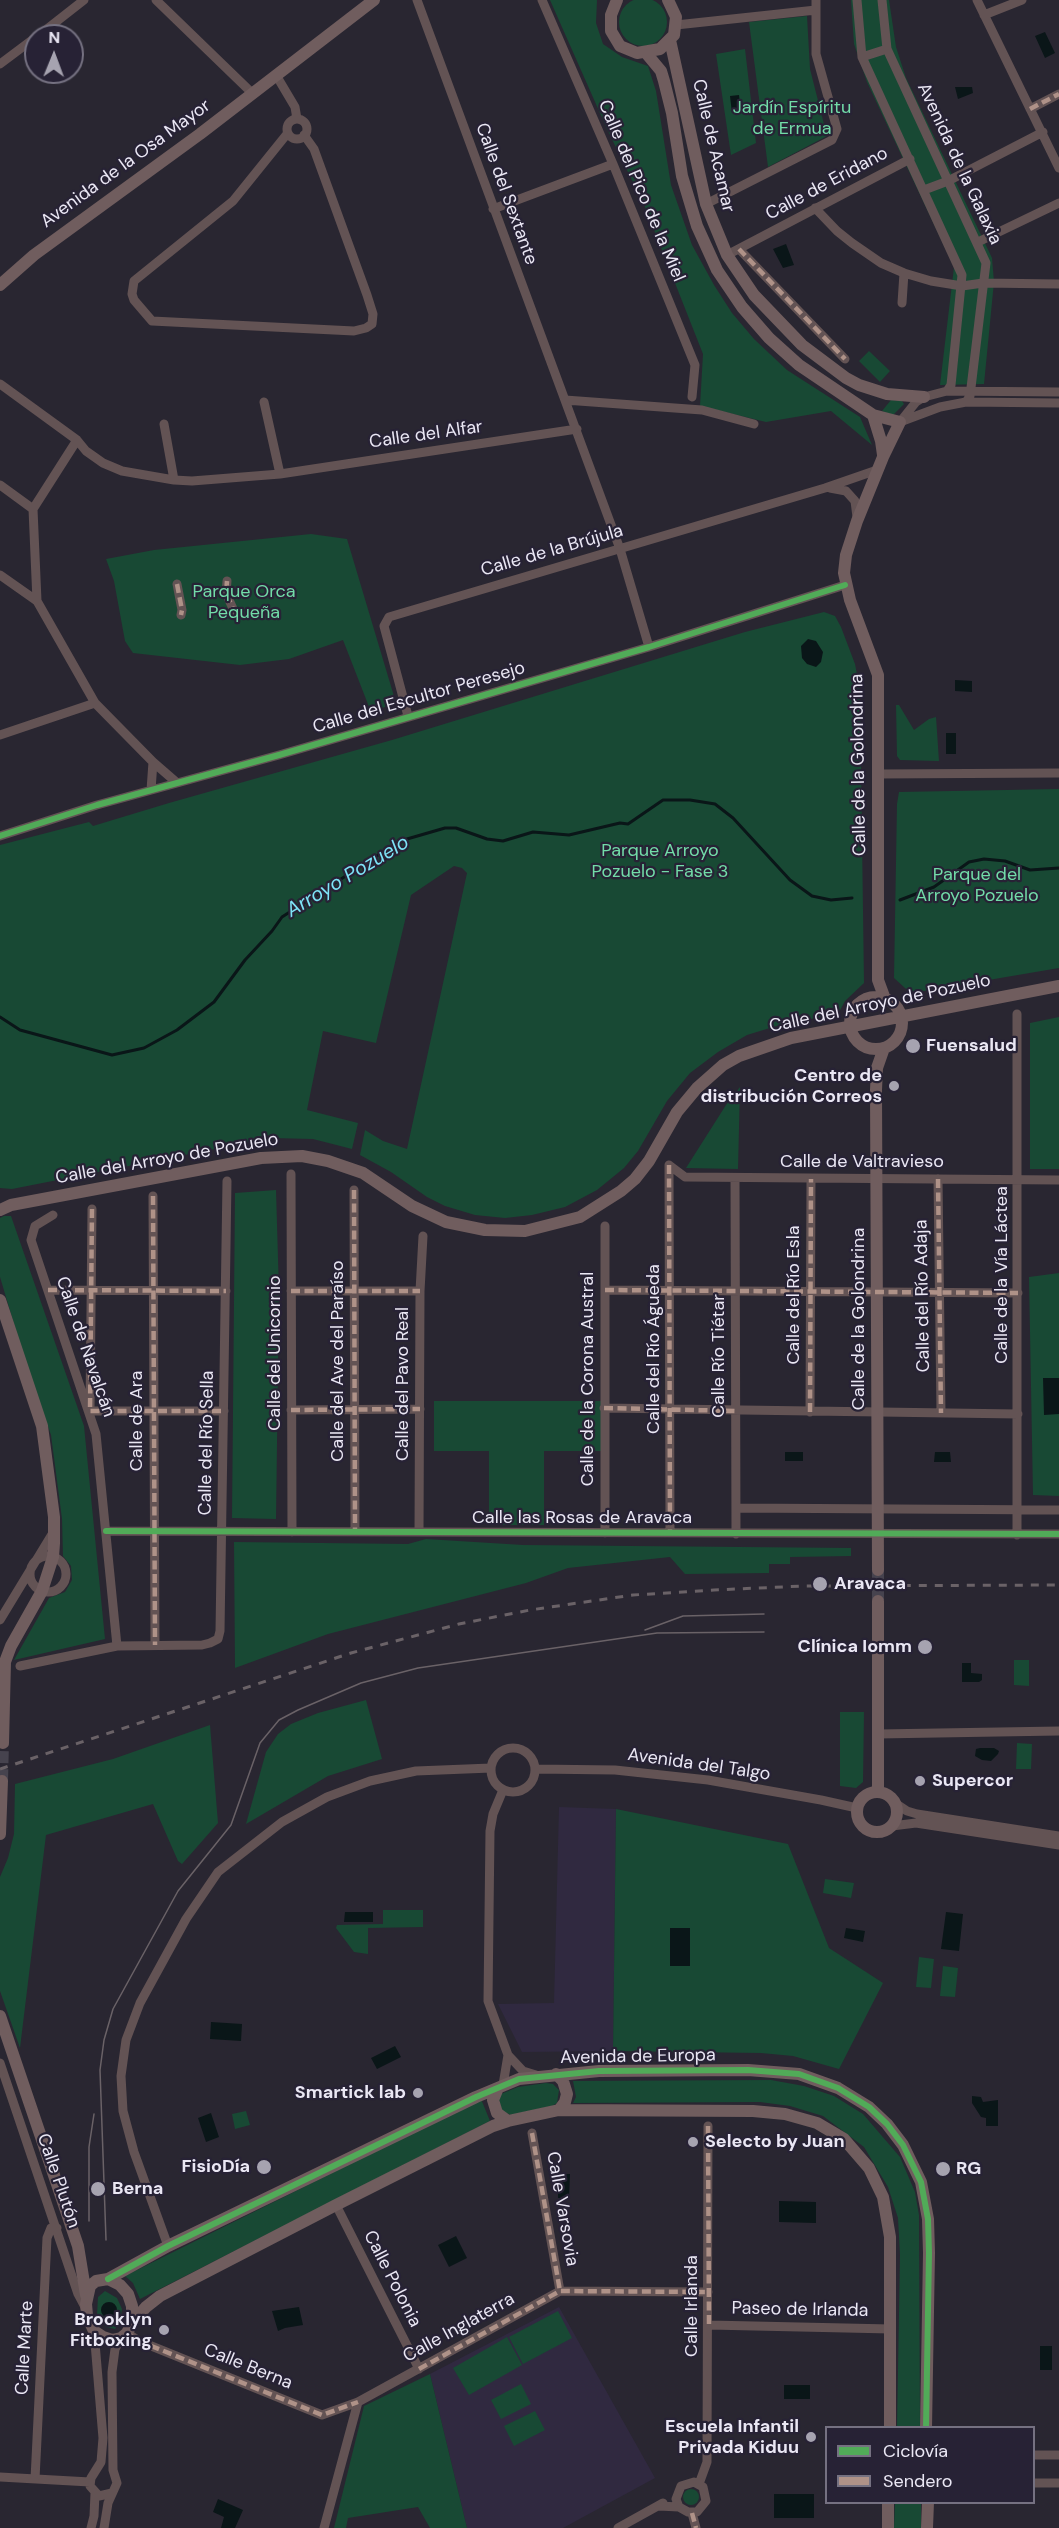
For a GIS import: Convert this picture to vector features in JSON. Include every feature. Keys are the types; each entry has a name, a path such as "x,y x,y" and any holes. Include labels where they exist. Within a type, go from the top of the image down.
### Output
{"street":[{"path":"54,24 84,0"},
{"path":"156,0 252,93"},
{"name":"Avenida de la Osa Mayor","path":"0,285 34,255 200,134 374,0"},
{"name":"Calle del Sextante","path":"417,0 493,209 577,429 620,549 649,647"},
{"name":"Calle del Pico de la Miel","path":"542,0 613,164 695,365 692,397"},
{"path":"857,0 862,57 873,86 910,159 962,275 951,385 947,391"},
{"name":"Avenida de la Galaxia","path":"882,0 887,49 986,263 971,390 966,402"},
{"path":"977,0 1059,168"},
{"path":"984,15 1022,0"},
{"path":"616,1 610,24 614,38 628,51 646,53 660,50 670,40 676,25 673,3"},
{"path":"676,25 816,5 816,54 837,129 832,140 706,204"},
{"name":"Calle de Acamar","path":"670,40 689,119 698,178 706,204 727,255 753,295 802,345 859,386 910,401 924,397"},
{"path":"0,64 24,46"},
{"path":"862,57 887,49"},
{"name":"Calle de Acamar","path":"646,53 661,71 672,112 682,176 697,226 717,270 742,307 770,338 800,365 873,416 902,421"},
{"path":"276,75 295,107 297,119"},
{"path":"1030,109 1059,94"},
{"path":"297,119 303,121 306,126 304,135 314,150 368,295 373,314 372,324 354,331 152,321 134,300 132,294 134,281 233,201 287,134 288,123 297,119"},
{"path":"924,190 948,181 1042,132"},
{"path":"287,134 295,139 304,135"},
{"name":"Calle de Eridano","path":"727,255 910,159"},
{"path":"493,209 613,164"},
{"path":"978,242 1059,203"},
{"path":"815,208 852,243 881,263 904,273 962,286 983,283 1059,284"},
{"path":"739,249 845,359"},
{"path":"902,303 904,273"},
{"name":"Calle del Alfar","path":"0,384 77,440 86,452 103,463 122,471 174,480 192,481 280,474 577,429"},
{"path":"924,397 947,391 971,390 1059,392"},
{"path":"565,400 702,410 754,424"},
{"name":"Calle de la Golondrina","path":"885,999 878,980 878,675 845,585 844,573 846,555 857,521 883,456 910,401"},
{"path":"264,402 280,474"},
{"path":"902,421 940,407 966,402 1059,403"},
{"path":"873,416 883,456"},
{"path":"164,424 174,480"},
{"path":"37,601 33,509 77,440"},
{"name":"Calle de la Brújula","path":"408,716 384,626 389,617 825,488 877,470"},
{"path":"0,485 33,509"},
{"path":"825,488 846,491 855,501 857,521"},
{"path":"0,575 37,601 95,703 176,783"},
{"path":"227,581 226,592 234,611"},
{"path":"177,584 181,615"},
{"name":"Calle del Escultor Peresejo","path":"0,836 151,790 649,647 845,585"},
{"path":"0,735 95,703"},
{"path":"151,790 153,762"},
{"path":"879,774 1059,773"},
{"name":"Calle de la Golondrina","path":"878,980 867,999 854,1010 850,1027 856,1040 868,1048 876,1068 878,1570"},
{"name":"Calle del Arroyo de Pozuelo","path":"4,1206 261,1158 302,1156 328,1161 363,1173 412,1206 446,1222 485,1230 525,1231 580,1217 621,1191 649,1161 696,1088 723,1065 766,1045 1059,986"},
{"path":"867,999 885,999 895,1006 901,1017"},
{"name":"Calle de la Vía Láctea","path":"1017,1014 1017,1535"},
{"name":"Calle de la Golondrina","path":"876,1068 884,1048 898,1037 901,1017"},
{"path":"868,1048 884,1048"},
{"name":"Calle de Valtravieso","path":"669,1165 685,1177 1059,1180"},
{"name":"Calle del Río Águeda","path":"669,1165 670,1533"},
{"name":"Calle del Unicornio","path":"291,1174 292,1532"},
{"name":"Calle Río Tiétar","path":"735,1178 736,1534"},
{"name":"Calle del Río Esla","path":"810,1412 811,1179"},
{"name":"Calle del Río Adaja","path":"938,1179 941,1413"},
{"name":"Calle del Río Sella","path":"20,1666 117,1646 202,1645 218,1638 222,1532 227,1181"},
{"name":"Calle del Ave del Paraíso","path":"354,1190 355,1532"},
{"name":"Calle de Ara","path":"153,1196 155,1646"},
{"path":"92,1209 90,1412 224,1411"},
{"name":"Calle de Navalcán","path":"53,1215 35,1226 31,1240 96,1434 117,1646"},
{"name":"Calle de la Corona Austral","path":"604,1533 605,1226"},
{"name":"Calle del Pavo Real","path":"419,1533 420,1291 423,1236"},
{"path":"48,1290 226,1292"},
{"path":"605,1290 1018,1293"},
{"path":"291,1291 420,1291"},
{"path":"0,1300 42,1426 47,1449 54,1531 53,1557 42,1591 11,1646 5,1662 3,1743"},
{"path":"604,1408 1017,1414"},
{"path":"291,1410 420,1409"},
{"path":"736,1508 1059,1510"},
{"path":"0,1620 54,1531"},
{"name":"Calle las Rosas de Aravaca","path":"106,1532 1059,1534"},
{"path":"45,1556 53,1557 63,1564 66,1579 59,1589 42,1591 34,1585 31,1578 33,1563 45,1556"},
{"path":"878,1601 878,1792"},
{"path":"878,1734 1059,1731"},
{"path":"515,1747 532,1757 536,1769 532,1782 522,1791 516,1792 503,1790 493,1781 490,1768 496,1755 515,1747"},
{"path":"168,2246 134,2152 123,2111 121,2076 126,2040 140,2002 186,1919 218,1872 282,1822 327,1797 370,1781 416,1771 490,1768"},
{"name":"Avenida del Talgo","path":"536,1769 615,1770 708,1780 821,1800 857,1809"},
{"path":"0,1834 2,1781"},
{"path":"503,1790 493,1814 490,1831 488,2001 508,2055 523,2071 537,2076"},
{"path":"1059,1836 907,1812 887,1795 878,1792 865,1796 857,1809 858,1818 866,1830 880,1833 892,1826 916,1823 1059,1845"},
{"path":"892,1826 897,1815 895,1803"},
{"path":"0,2016 78,2246 88,2266 106,2279 120,2284 128,2294 132,2306 126,2331"},
{"path":"508,2055 500,2086 493,2100 497,2113 508,2121"},
{"name":"Calle Plutón","path":"0,2063 78,2294 86,2309"},
{"name":"Avenida de Europa","path":"106,2279 168,2246 500,2086 537,2076 599,2071 748,2070 799,2074 838,2088 869,2107 903,2145 921,2182 928,2219 926,2426"},
{"name":"Avenida de Europa","path":"556,2074 563,2081 567,2094 559,2110"},
{"path":"104,2528 112,2493 116,2486 112,2372 115,2349 126,2331 146,2307 160,2296 493,2126 559,2110 769,2112 803,2118 834,2131 863,2158 878,2183 883,2197 890,2237 890,2426"},
{"name":"Calle Irlanda","path":"699,2484 706,2462 709,2325 708,2126"},
{"name":"Calle Varsovia","path":"532,2133 560,2291"},
{"name":"Calle Polonia","path":"336,2205 419,2369"},
{"name":"Calle Marte","path":"35,2479 47,2238 51,2228 57,2228"},
{"path":"78,2246 86,2309 94,2331 103,2438 101,2462 90,2482"},
{"path":"86,2295 93,2283 106,2279"},
{"name":"Calle Inglaterra","path":"358,2402 560,2291 708,2292"},
{"name":"Paseo de Irlanda","path":"709,2325 891,2329"},
{"path":"94,2331 108,2339 126,2331"},
{"name":"Calle Berna","path":"126,2331 139,2341 322,2415 358,2402"},
{"path":"324,2528 358,2402"},
{"path":"1035,2455 1059,2455"},
{"path":"96,2472 104,2469 114,2475"},
{"path":"0,2477 90,2482"},
{"path":"90,2482 95,2493 91,2528"},
{"path":"618,2528 659,2506 676,2494 685,2483 699,2484 705,2491 706,2500 701,2509 692,2513 679,2507 659,2506"},
{"path":"1035,2483 1059,2483"},
{"path":"95,2493 103,2496 112,2493"},
{"path":"676,2494 679,2507"},
{"path":"888,2504 888,2528"},
{"path":"927,2528 928,2504"},
{"path":"692,2513 696,2528"}],"shaded area":[{"path":"1045,32 1055,53 1045,58 1035,36"},
{"path":"955,87 972,87 973,93 958,99"},
{"path":"739,95 741,112 732,113 730,96"},
{"path":"786,244 794,265 783,268 773,249"},
{"path":"808,639 816,641 823,652 821,662 816,667 807,664 802,658 801,646"},
{"path":"955,680 972,681 972,692 955,691"},
{"path":"946,733 956,733 956,754 946,754"},
{"path":"1043,1378 1059,1378 1059,1414 1044,1415"},
{"path":"785,1452 803,1452 803,1461 785,1461"},
{"path":"935,1452 950,1452 951,1462 934,1462"},
{"path":"962,1663 971,1663 971,1673 982,1674 982,1680 962,1682"},
{"path":"994,1748 999,1751 991,1761 982,1760 975,1756 976,1749"},
{"path":"559,1807 616,1809 613,2051 522,2052 498,2004 554,2003"},
{"path":"345,1912 373,1912 373,1922 344,1922"},
{"path":"946,1912 963,1914 959,1951 941,1949"},
{"path":"670,1928 690,1928 690,1966 670,1966"},
{"path":"846,1928 865,1931 863,1942 844,1938"},
{"path":"211,2022 242,2024 241,2041 210,2039"},
{"path":"395,2046 401,2057 377,2069 371,2058"},
{"path":"972,2096 981,2097 983,2102 998,2100 998,2126 986,2126 986,2118 981,2117 972,2103"},
{"path":"211,2113 219,2137 206,2142 198,2118"},
{"path":"559,2174 570,2174 569,2198 558,2198 558,2188 553,2188 553,2178 559,2178"},
{"path":"779,2201 816,2202 816,2223 779,2222"},
{"path":"456,2236 467,2258 449,2267 438,2245"},
{"path":"109,2302 115,2304 117,2310 115,2316 109,2318 103,2316 101,2310 103,2304"},
{"path":"299,2307 303,2325 278,2331 272,2311"},
{"path":"559,2307 655,2478 563,2528 467,2528 430,2374"},
{"path":"1040,2346 1052,2346 1052,2370 1040,2370"},
{"path":"784,2385 810,2385 810,2399 784,2399"},
{"path":"774,2494 814,2494 814,2518 774,2518"},
{"path":"218,2499 243,2510 235,2528 221,2528 224,2517 213,2512"}],"green space":[{"path":"636,-1 650,-1 656,2 667,17 667,27 663,35 648,46 638,46 630,42 619,27 619,17 623,9"},
{"path":"550,0 597,0 596,23 603,44 622,57 648,66 656,91 671,185 692,245 714,285 732,313 754,339 787,370 860,417 872,445 831,411 766,422 700,406 703,354 645,207 607,129"},
{"path":"851,0 889,0 896,47 906,78 992,258 994,282 984,384 940,385 954,267 867,82 854,44"},
{"name":"Jardín Espíritu de Ermua","path":"807,16 810,69 827,136 768,167 749,22"},
{"path":"745,49 756,143 731,155 716,54"},
{"path":"869,351 890,371 880,382 859,361"},
{"path":"891,400 902,401 904,404 893,415 882,411"},
{"name":"Parque Orca Pequeña","path":"311,534 347,539 396,703 371,712 343,640 289,659 240,665 133,653 125,641 114,581 106,559 154,550"},
{"name":"Parque Arroyo Pozuelo - Fase 3","path":"824,612 835,616 841,627 855,664 860,690 864,983 845,1001 838,1014 783,1024 747,1035 718,1052 690,1073 667,1101 638,1151 624,1168 597,1190 565,1207 532,1215 505,1218 475,1215 445,1206 427,1197 391,1172 360,1155 365,1130 383,1141 407,1149 467,873 462,868 454,866 411,895 376,1043 323,1031 307,1110 358,1123 352,1149 313,1139 271,1138 12,1189 0,1188 0,845 89,822 93,826 392,740 745,632"},
{"path":"896,705 899,705 914,730 929,719 936,717 939,761 900,760 897,756"},
{"name":"Parque del Arroyo Pozuelo","path":"1059,789 1059,968 912,993 905,988 894,978 899,792"},
{"path":"1059,1017 1059,1169 1030,1169 1030,1023"},
{"path":"740,1087 738,1169 686,1168 726,1105"},
{"path":"276,1190 279,1292 276,1519 232,1518 235,1193"},
{"path":"11,1216 84,1426 105,1639 14,1660 49,1598 65,1592 72,1580 71,1566 63,1556 62,1519 51,1435 0,1277 0,1218"},
{"path":"1059,1273 1059,1496 1033,1495 1029,1277"},
{"path":"434,1401 602,1401 602,1451 544,1451 544,1525 489,1525 489,1451 434,1451"},
{"path":"426,1539 523,1545 851,1548 851,1556 790,1557 790,1564 769,1564 769,1573 685,1574 670,1557 568,1568 526,1583 328,1634 235,1668 234,1542 408,1544"},
{"path":"1014,1660 1029,1660 1029,1686 1014,1685"},
{"path":"366,1700 382,1759 328,1776 246,1824 266,1752 278,1734 291,1724 318,1713"},
{"path":"840,1712 864,1712 863,1782 856,1788 840,1786"},
{"path":"210,1725 218,1823 182,1864 178,1861 153,1804 46,1835 20,2048 0,1991 0,1877 14,1834 15,1784 113,1759"},
{"path":"1017,1743 1032,1744 1031,1769 1016,1769"},
{"path":"616,1809 788,1844 829,1948 883,1983 839,2069 793,2056 761,2053 613,2051"},
{"path":"825,1879 854,1883 851,1898 823,1893"},
{"path":"383,1910 423,1910 423,1927 368,1928 368,1954 354,1952 336,1928 337,1925 383,1924"},
{"path":"919,1957 934,1959 931,1988 916,1987"},
{"path":"943,1966 958,1968 955,1997 940,1996"},
{"path":"771,2080 804,2086 834,2096 863,2114 900,2157 915,2192 919,2215 920,2426 897,2426 900,2255 898,2218 888,2187 864,2147 823,2116 790,2106 760,2102 573,2103 576,2097 573,2081"},
{"path":"553,2084 559,2090 557,2103 511,2115 502,2111 499,2100 501,2094 518,2087"},
{"path":"481,2099 490,2121 140,2299 133,2283 125,2276"},
{"path":"246,2111 250,2125 235,2129 232,2114"},
{"path":"105,2291 117,2298 122,2309 120,2322 115,2329 106,2327 97,2315 98,2297"},
{"path":"558,2311 572,2338 523,2364 509,2337"},
{"path":"507,2337 522,2365 469,2395 453,2368"},
{"path":"430,2374 467,2528 430,2528 418,2507 348,2518 346,2528 334,2528 364,2406"},
{"path":"521,2384 531,2404 501,2419 491,2400"},
{"path":"535,2411 545,2430 514,2446 504,2426"},
{"path":"691,2489 699,2497 691,2505 683,2497"},
{"path":"895,2504 921,2504 921,2528 894,2528"}],"waterway":[{"name":"Arroyo Pozuelo","path":"0,1017 20,1030 112,1055 144,1048 177,1030 214,1002 245,960 282,917 383,852 407,839 445,828 456,828 487,839 503,841 533,832 569,835 620,823 628,824 663,800 690,800 715,804 733,818 790,880 812,896 831,900 852,898"},
{"name":"Arroyo Pozuelo","path":"900,900 934,887 969,862 984,859 1005,861 1030,870 1059,868"}],"tunnel":[{"path":"878,1570 878,1601"},
{"path":"2,1781 3,1743"}],"tram line":[{"path":"645,1630 683,1616 764,1614"},
{"path":"106,2240 100,2070 104,2040 113,2009 178,1891 231,1825 260,1743 279,1720 361,1683 418,1668 657,1633 764,1632"},
{"path":"89,2221 89,2147 94,2114"}],"railway":[{"path":"0,1769 351,1653 459,1624 530,1610 633,1595 714,1590 804,1586 1059,1585"}],"marked path":[{"path":"1030,109 1059,94"},
{"path":"739,249 845,359"},
{"path":"227,581 226,593 234,611"},
{"path":"177,584 181,615"},
{"path":"669,1165 670,1533"},
{"path":"810,1412 811,1179"},
{"path":"938,1179 941,1413"},
{"path":"354,1190 355,1532"},
{"path":"153,1196 155,1645"},
{"path":"92,1209 90,1411 224,1411"},
{"path":"48,1290 226,1291"},
{"path":"605,1290 1018,1293"},
{"path":"291,1291 420,1291"},
{"path":"604,1408 736,1411"},
{"path":"291,1410 420,1409"},
{"path":"708,2126 709,2325"},
{"path":"532,2133 560,2291"},
{"path":"419,2369 560,2291 708,2292"},
{"path":"127,2333 139,2341 322,2415 358,2402"},
{"path":"692,2513 696,2528"}],"cycle path":[{"path":"0,836 97,805 279,755 649,647 845,585"},
{"path":"106,1531 1059,1534"},
{"path":"108,2279 168,2246 476,2097 519,2079 599,2071 748,2070 799,2074 838,2088 869,2107 887,2124 903,2145 921,2182 928,2219 929,2253 926,2426"}],"place":[{"name":"Fuensalud","path":"913,1046"},
{"name":"Centro de distribución Correos","path":"894,1086"},
{"name":"Aravaca","path":"820,1584"},
{"name":"Clínica Iomm","path":"925,1647"},
{"name":"Supercor","path":"920,1781"},
{"name":"Smartick lab","path":"418,2093"},
{"name":"Selecto by Juan","path":"693,2142"},
{"name":"FisioDía","path":"264,2167"},
{"name":"RG","path":"943,2169"},
{"name":"Berna","path":"98,2189"},
{"name":"Brooklyn Fitboxing","path":"164,2330"},
{"name":"Escuela Infantil Privada Kiduu","path":"811,2437"}]}
